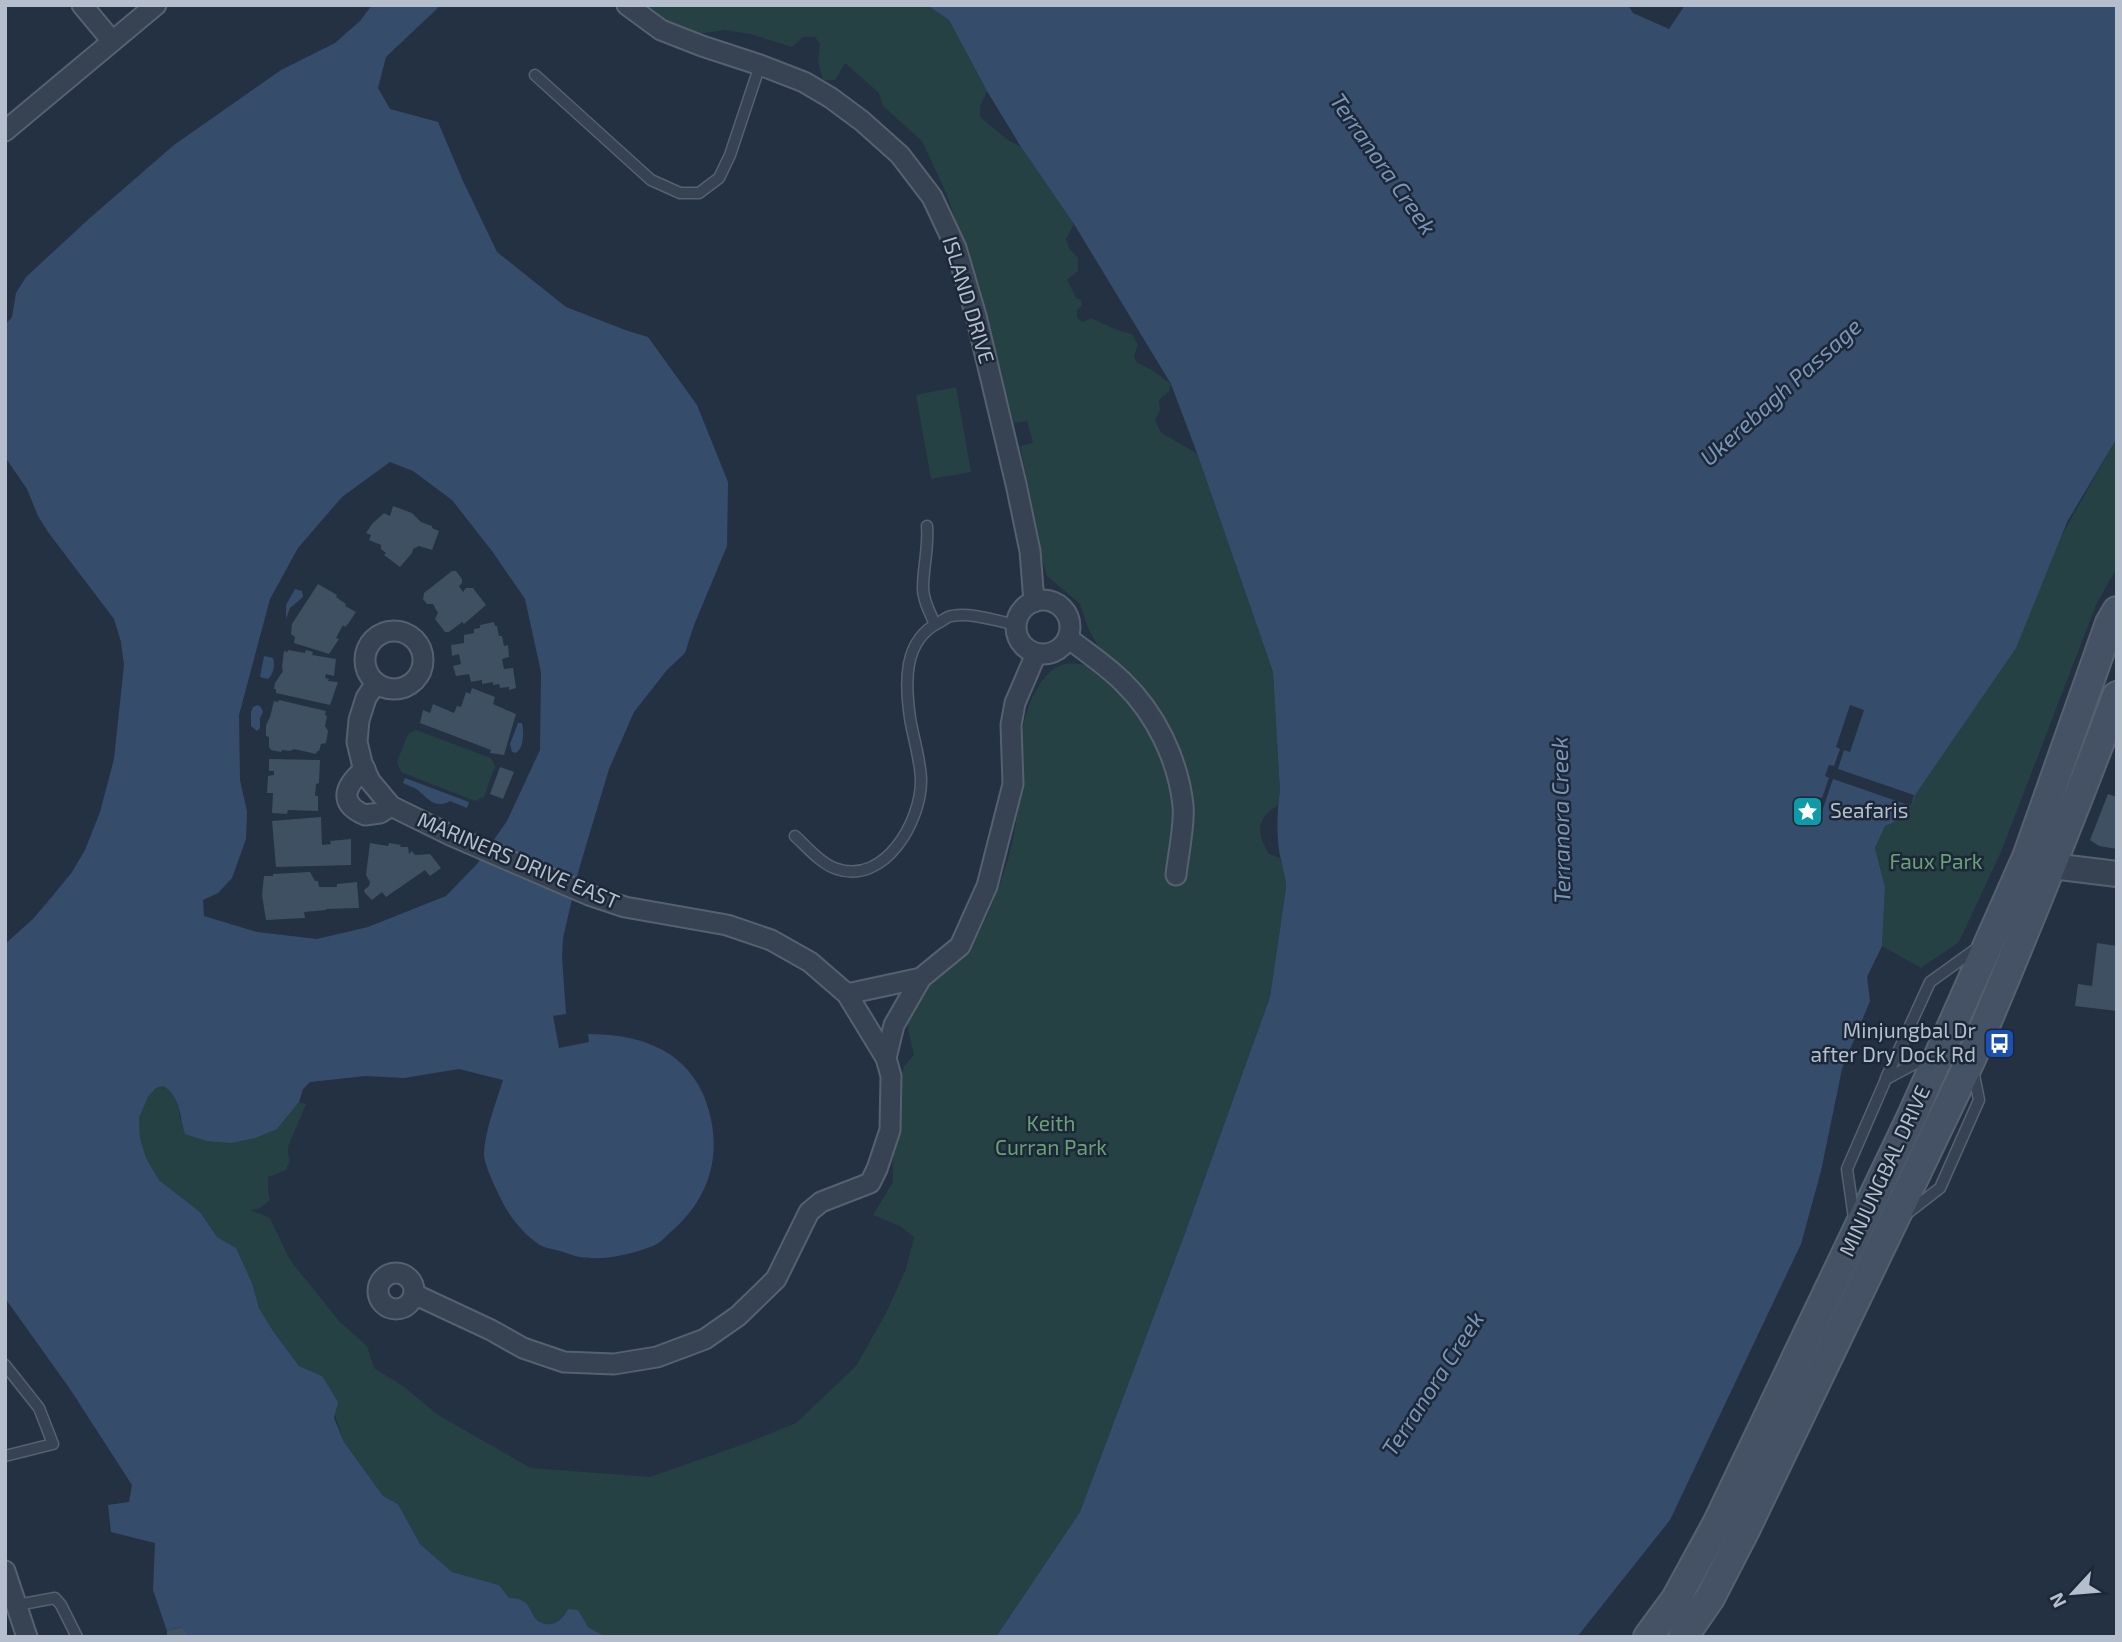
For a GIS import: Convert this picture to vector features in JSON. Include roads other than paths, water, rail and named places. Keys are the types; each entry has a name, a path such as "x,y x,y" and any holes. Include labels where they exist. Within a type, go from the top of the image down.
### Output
{"main road":[{"name":"MINJUNGBAL DRIVE","path":"1687,1635 1710,1598 1745,1530 1894,1224 2006,980 2110,623 2117,611"},
{"name":"MINJUNGBAL DRIVE","path":"1648,1637 1676,1599 1717,1522 1856,1232 1992,937 2039,861 2117,696"}],"street":[{"path":"82,5 112,41"},
{"path":"5,131 156,5"},
{"name":"ISLAND DRIVE","path":"627,5 661,30 804,82 862,121 900,155 932,197 956,248 976,316 1030,551 1034,602"},
{"path":"1052,601 1060,606 1070,620 1068,638 1059,650 1052,653 1036,654 1023,646 1016,625 1022,611 1034,602 1052,601"},
{"path":"1068,638 1122,680 1144,704 1161,734 1175,769 1184,807 1176,875"},
{"path":"414,1294 523,1348 564,1362 614,1364 657,1357 705,1339 738,1316 776,1279 809,1212 821,1202 870,1183 890,1130 891,1076 886,1058 894,1025 921,978 960,946 987,886 1013,784 1011,725 1015,703 1036,654"},
{"name":"MARINERS DRIVE EAST","path":"376,682 366,698 359,720 357,742 370,781 391,806 450,835 589,895 625,907 744,929 771,940 810,962 847,994 886,1058"},
{"path":"365,769 352,779 347,788 346,795 353,808 365,816 380,813 391,806"},
{"path":"2039,861 2117,874"},
{"path":"847,994 921,978"},
{"path":"5,1571 27,1636"}],"lane":[{"path":"535,75 651,180 680,193 699,193 719,178 730,155 760,65"},
{"path":"927,526 923,590 935,624"},
{"path":"795,836 835,869 851,871 863,870 882,861 898,846 915,814 921,781 906,681 913,647 928,628 952,616 976,617 1016,625"},
{"path":"1856,1232 1847,1169 1930,982 1992,937"},
{"path":"1886,1079 1942,1049"},
{"path":"5,1365 39,1408 53,1444 5,1456"},
{"path":"18,1605 55,1598 77,1637"}],"water":[{"path":"372,5 441,5 386,57 378,88 390,109 438,122 497,252 566,307 648,337 697,405 728,482 727,546 685,653 667,670 634,712 609,769 579,869 563,938 566,1014 553,1016 559,1048 589,1042 588,1034 623,1037 655,1046 683,1065 703,1094 709,1113 714,1149 711,1167 706,1184 688,1215 659,1243 627,1254 589,1258 540,1245 516,1223 498,1193 487,1168 484,1152 489,1124 503,1080 459,1069 404,1078 365,1076 310,1082 303,1089 299,1102 277,1129 255,1138 231,1143 207,1141 185,1134 176,1101 163,1086 156,1088 148,1097 139,1118 140,1138 146,1158 159,1180 200,1212 217,1237 236,1248 252,1283 259,1308 273,1331 299,1366 322,1376 338,1402 334,1418 344,1442 383,1496 398,1504 420,1544 452,1572 499,1585 509,1598 524,1601 535,1618 544,1624 558,1621 568,1609 578,1610 588,1627 606,1637 188,1637 181,1627 167,1631 153,1590 155,1543 111,1532 108,1505 129,1502 132,1485 70,1389 5,1298 5,944 33,919 72,872 85,850 100,812 114,759 124,665 114,619 48,532 27,489 5,457 5,325 12,317 16,293 26,277 174,145 281,70 335,43 360,21","holes":["390,462 413,471 452,500 525,599 541,672 540,750 507,821 477,864 446,896 368,927 317,939 257,932 204,916 203,900 218,893 232,878 246,839 247,812 240,780 239,715 270,599 298,548 342,497"]},
{"path":"927,5 1628,5 1633,13 1669,29 1685,5 2117,5 2117,438 2067,522 2016,648 1915,795 1908,811 1885,826 1875,848 1885,887 1882,946 1867,977 1870,1001 1842,1069 1821,1171 1801,1244 1670,1520 1577,1637 996,1637 1080,1512 1270,997 1286,884 1279,852 1280,791 1273,672 1171,384 1074,224 1021,147 949,20"},
{"path":"295,589 302,591 303,597 290,608 286,619 286,605"},
{"path":"264,656 273,658 274,661 273,672 268,679 260,677"},
{"path":"258,705 263,712 257,731 251,726 251,712 253,707"},
{"path":"518,723 522,723 523,735 521,747 516,753 512,752 510,744"},
{"path":"405,778 469,802 467,808 450,801 441,804 433,802 403,783"}],"place":[{"name":"Seafaris","path":"1807,811"},
{"name":"Minjungbal Dr after Dry Dock Rd","path":"1999,1043"}],"water label":[{"name":"Terranora Creek","path":"1383,164"},
{"name":"Ukerebagh Passage","path":"1781,392"},
{"name":"Terranora Creek","path":"1561,820"},
{"name":"Terranora Creek","path":"1433,1384"}],"park label":[{"name":"Faux Park","path":"1936,862"},
{"name":"Keith Curran Park","path":"1051,1136"}]}
